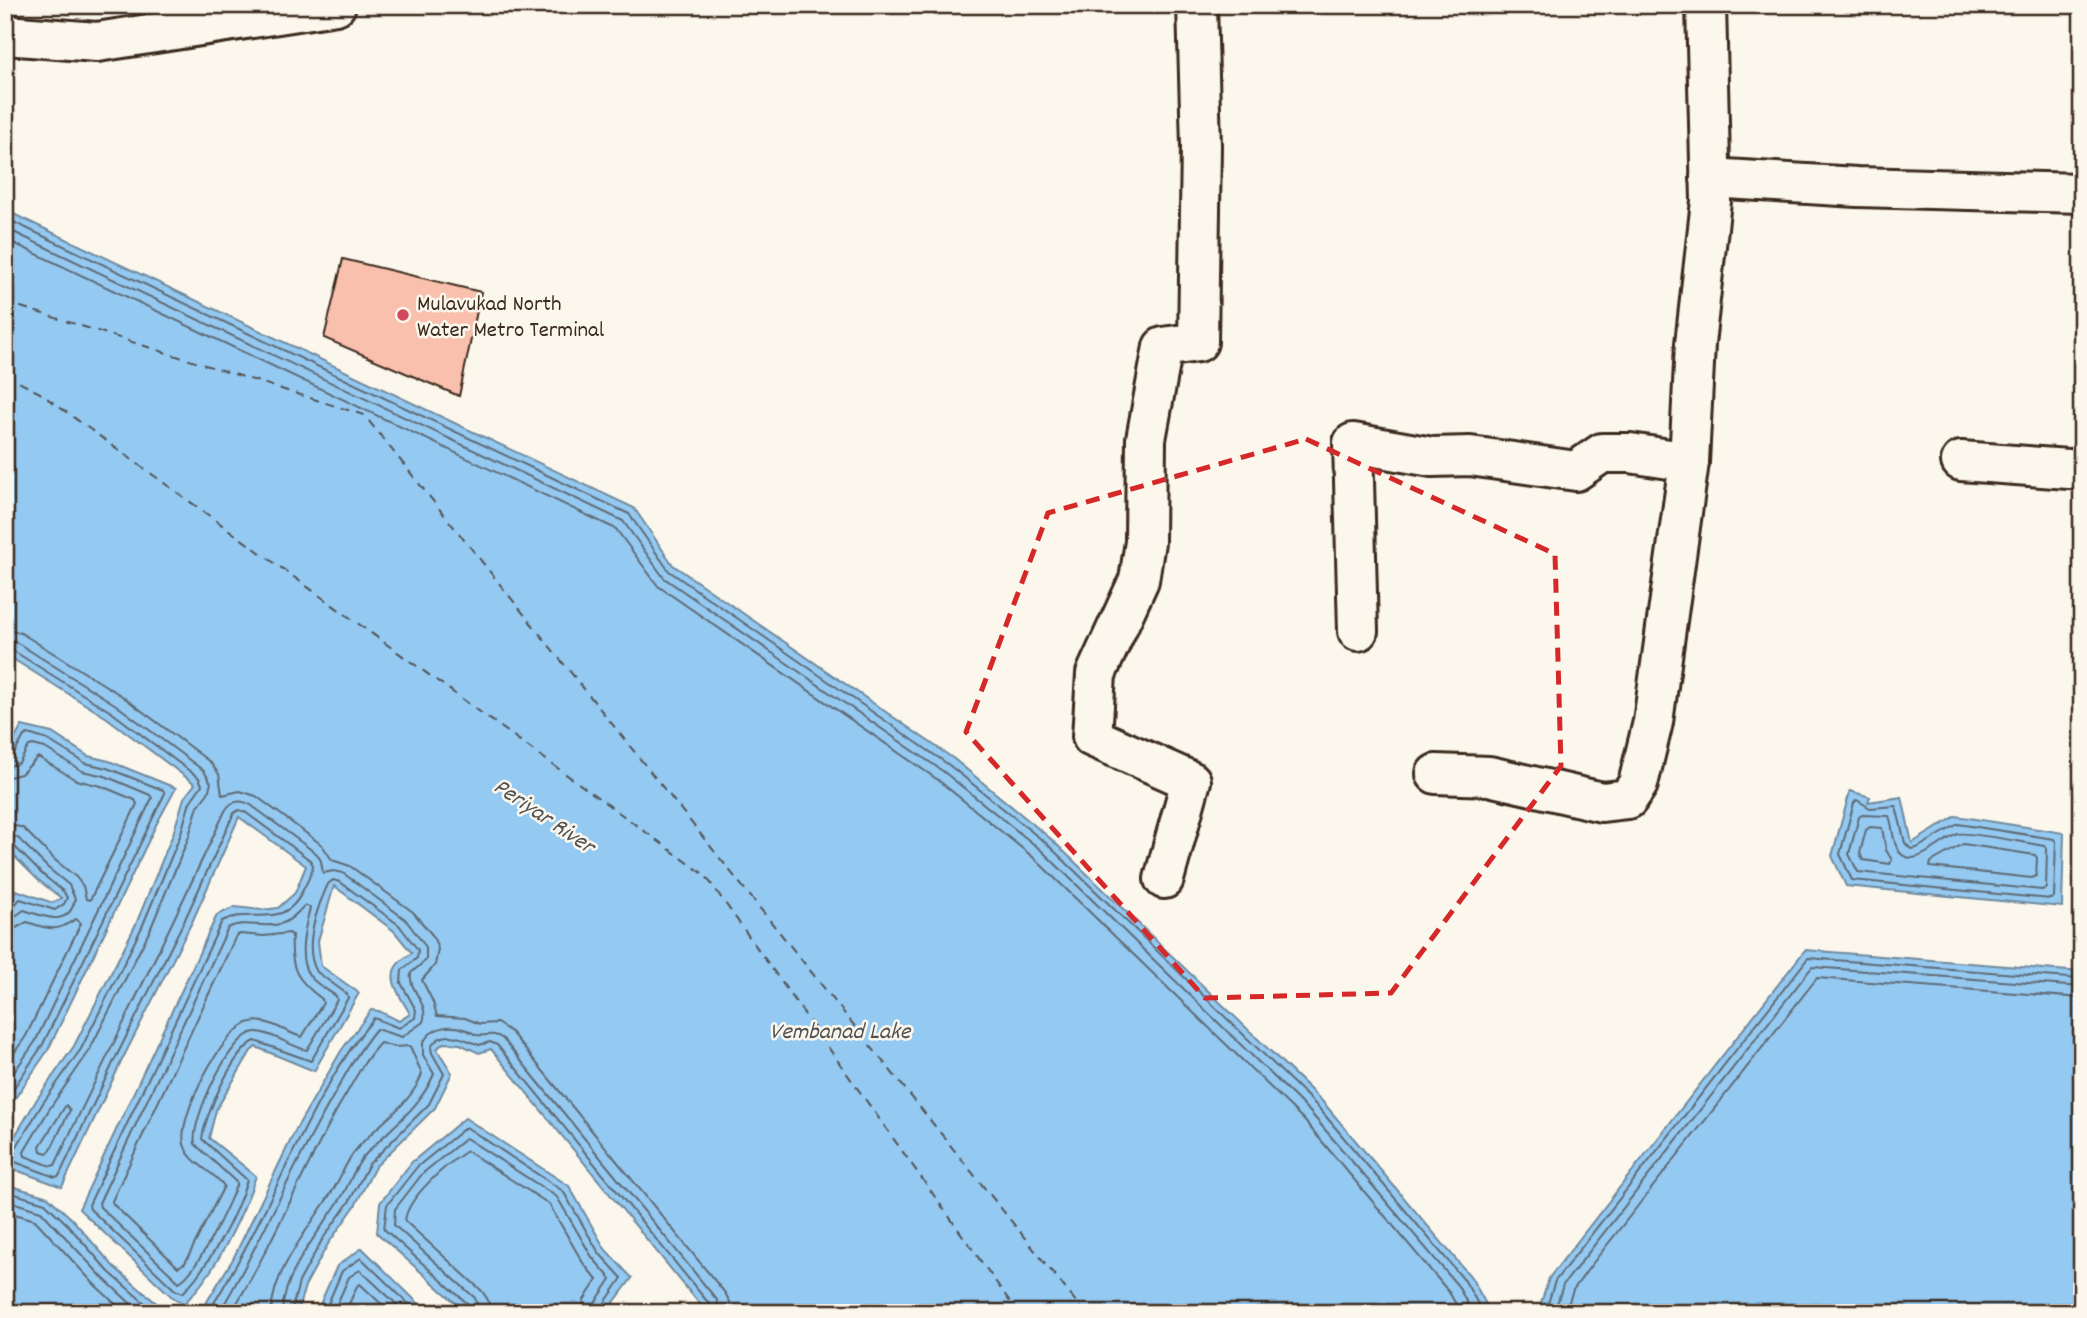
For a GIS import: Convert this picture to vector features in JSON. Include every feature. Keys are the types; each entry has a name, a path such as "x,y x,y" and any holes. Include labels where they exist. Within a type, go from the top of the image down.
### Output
{"street":[{"path":"5,35 97,42 337,5"},
{"path":"1164,879 1191,781 1092,737 1096,674 1139,580 1145,542 1146,439 1163,346 1198,342 1201,146 1197,5"},
{"path":"1436,774 1489,776 1602,802 1628,799 1637,784 1653,722 1689,462 1695,344 1711,201 1706,5"},
{"path":"1710,178 1857,187 2082,193"},
{"path":"1358,631 1353,443 1432,457 1470,456 1576,471 1602,453 1630,453 1689,462"},
{"path":"1961,461 2082,470"}],"highlighted area":[{"path":"1306,439 1555,554 1561,766 1391,993 1205,998 966,732 1048,513"}],"water":[{"name":"Vembanad Lake","path":"5,210 634,508 673,565 954,759 1051,839 1322,1101 1471,1277 1487,1306 1482,1313 707,1313 491,1049 479,1053 460,1044 443,1043 437,1049 452,1073 435,1108 375,1167 355,1206 328,1244 305,1286 297,1313 200,1313 233,1259 296,1129 341,1051 371,1010 399,1021 410,1014 396,989 393,975 399,963 412,953 394,931 334,886 318,941 321,966 359,993 314,1071 256,1047 251,1051 216,1110 209,1138 256,1176 220,1257 203,1282 184,1304 171,1296 79,1209 217,915 235,907 262,910 278,908 295,893 306,866 239,817 193,920 62,1187 5,1166 5,1153 37,1099 74,1046 136,924 173,834 184,798 195,784 107,718 5,654"},
{"path":"22,726 52,733 88,756 109,761 176,788 48,1050 5,1113 5,908 16,890 53,903 61,898 37,879 5,847 5,756"},
{"path":"1850,791 1870,797 1868,802 1902,797 1912,843 1956,816 2064,833 2062,907 1846,886 1832,856"},
{"path":"1805,950 2082,972 2082,1313 1538,1313 1549,1278"},
{"path":"465,1118 569,1186 605,1249 632,1278 606,1313 467,1313 377,1233 380,1203 412,1162"},
{"path":"5,1184 48,1197 72,1219 114,1267 168,1313 5,1313"},
{"path":"362,1248 428,1313 316,1313 337,1266"}],"building":[{"name":"Mulavukad North Water Metro Terminal","path":"343,259 481,292 459,396 324,338"}],"ferry route":[{"path":"5,302 364,415 1085,1313"},
{"path":"5,375 40,393 705,875 1018,1313"}],"place":[{"name":"Mulavukad North Water Metro Terminal","path":"403,315"}],"water label":[{"name":"Periyar River","path":"545,815"}]}
